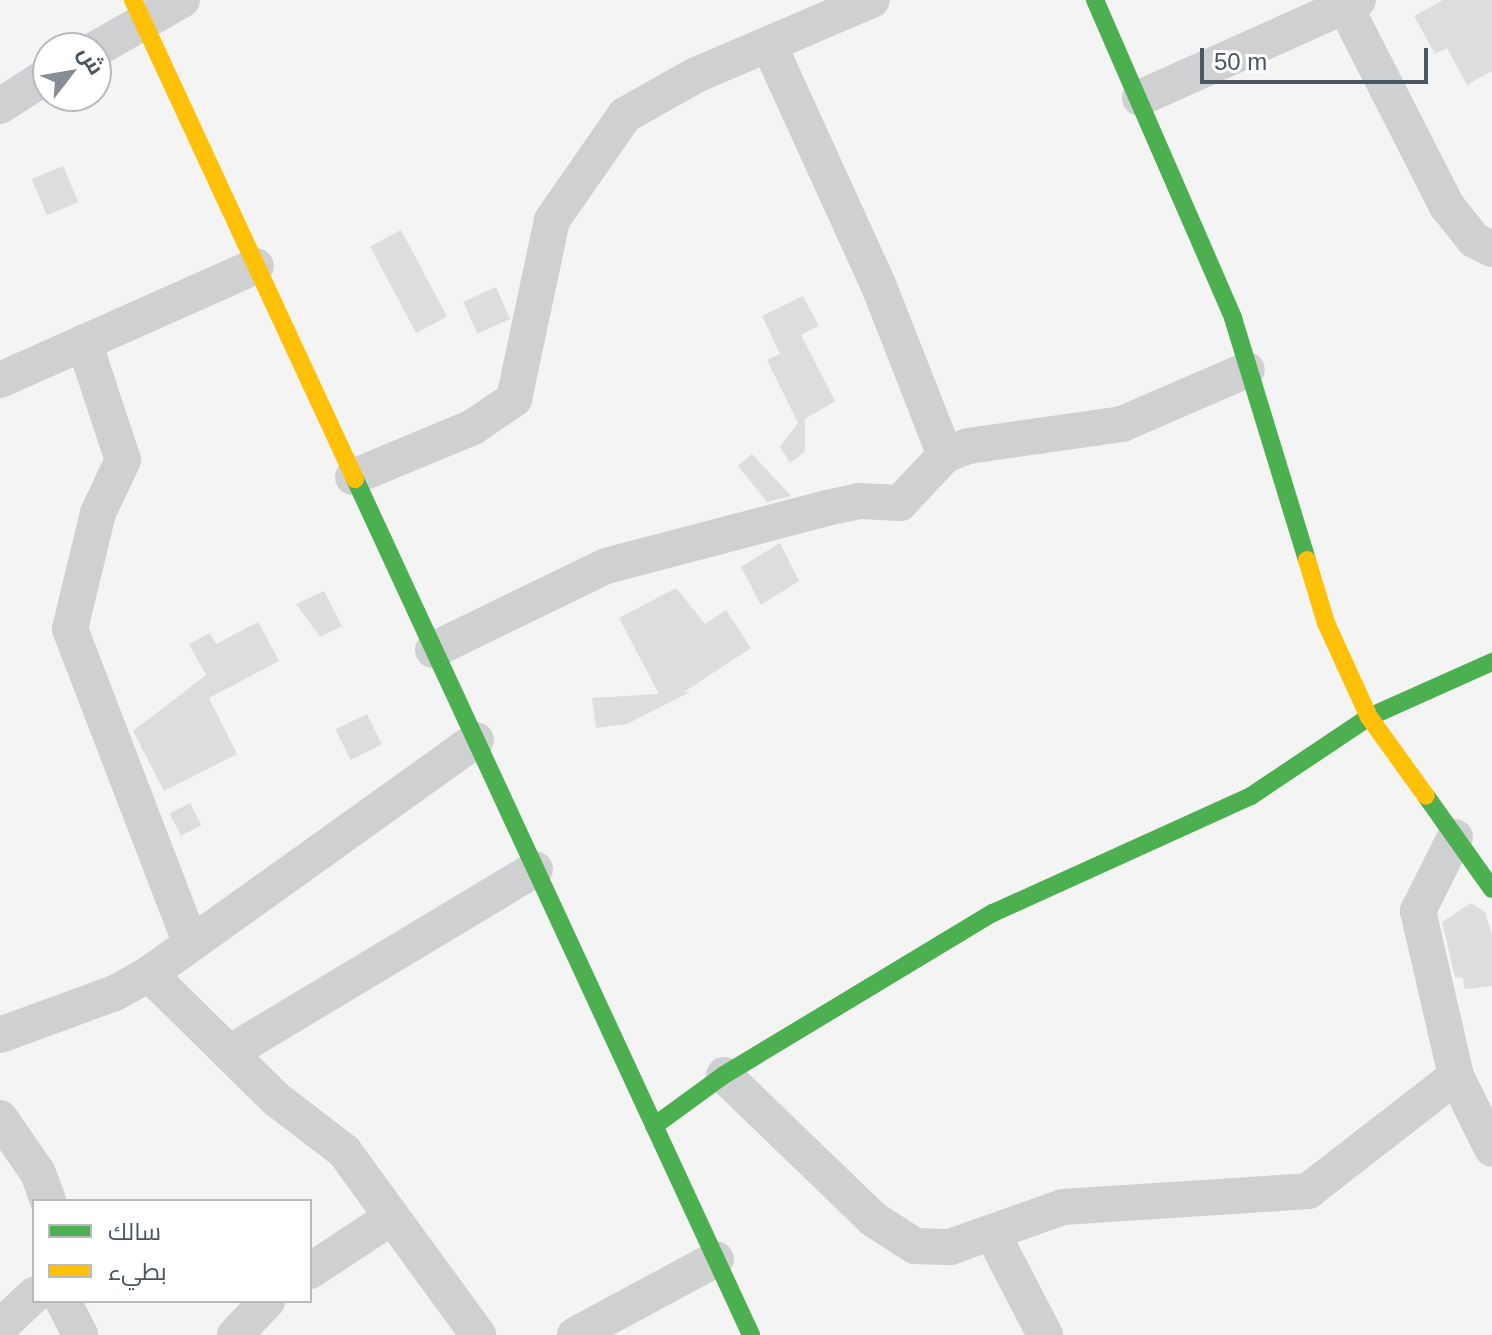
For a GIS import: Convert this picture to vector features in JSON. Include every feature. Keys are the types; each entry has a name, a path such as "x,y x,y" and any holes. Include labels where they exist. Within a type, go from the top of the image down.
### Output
{"street":[{"path":"112,35 138,12 182,0"},
{"path":"353,477 473,427 514,399 552,220 625,115 696,75 872,0"},
{"path":"1095,0 1233,318 1326,623 1369,717 1492,889"},
{"path":"1140,98 1351,3 1447,206 1474,240 1492,249"},
{"path":"138,12 751,1335"},
{"path":"769,45 878,284 945,455"},
{"path":"0,106 32,85"},
{"path":"0,380 256,266"},
{"path":"84,342 123,460 98,513 70,629 190,942"},
{"path":"433,650 606,566 732,529 849,503 900,503 945,455 968,446 1122,424 1247,370"},
{"path":"654,1126 724,1075 993,913 1251,796 1369,717 1492,662"},
{"path":"0,1035 115,993 149,974 476,740"},
{"path":"1455,837 1418,911 1456,1076 1492,1149"},
{"path":"229,1053 535,869"},
{"path":"149,974 276,1099 344,1151 478,1335"},
{"path":"724,1075 873,1219 915,1246 950,1247 1063,1207 1308,1191 1456,1076"},
{"path":"0,1118 38,1173 47,1199"},
{"path":"312,1270 392,1217"},
{"path":"992,1233 1045,1335"},
{"path":"575,1335 716,1259"},
{"path":"0,1327 32,1297"},
{"path":"64,1303 80,1335"},
{"path":"235,1335 265,1303"}],"building":[{"path":"1443,0 1492,0 1492,71 1467,85 1447,48 1435,54 1414,16"},
{"path":"63,166 78,202 47,215 32,179"},
{"path":"401,230 447,317 416,333 370,246"},
{"path":"496,287 510,319 477,334 463,302"},
{"path":"803,296 819,326 801,335 835,401 805,419 805,451 790,463 780,447 798,423 767,360 780,354 762,316"},
{"path":"752,454 791,496 767,502 738,466"},
{"path":"780,543 799,581 761,605 741,567"},
{"path":"676,588 705,624 726,610 751,648 684,692 690,692 627,724 596,728 592,698 659,694 619,618"},
{"path":"324,591 342,626 320,637 296,604"},
{"path":"258,622 279,661 209,698 237,754 164,791 133,731 206,675 189,644 210,633 216,644"},
{"path":"367,714 382,745 350,760 336,729"},
{"path":"190,803 201,825 181,836 170,813"},
{"path":"1471,903 1485,912 1492,935 1492,986 1464,989 1463,978 1455,977 1442,922"}],"traffic: fast":[{"path":"1095,0 1233,318 1307,560"},
{"path":"355,479 751,1335"},
{"path":"654,1126 724,1075 993,913 1251,796 1369,717 1492,662"},
{"path":"1426,796 1492,889"}],"traffic: slow":[{"path":"133,0 355,479"},
{"path":"1307,560 1326,623 1369,717 1426,796"}]}
